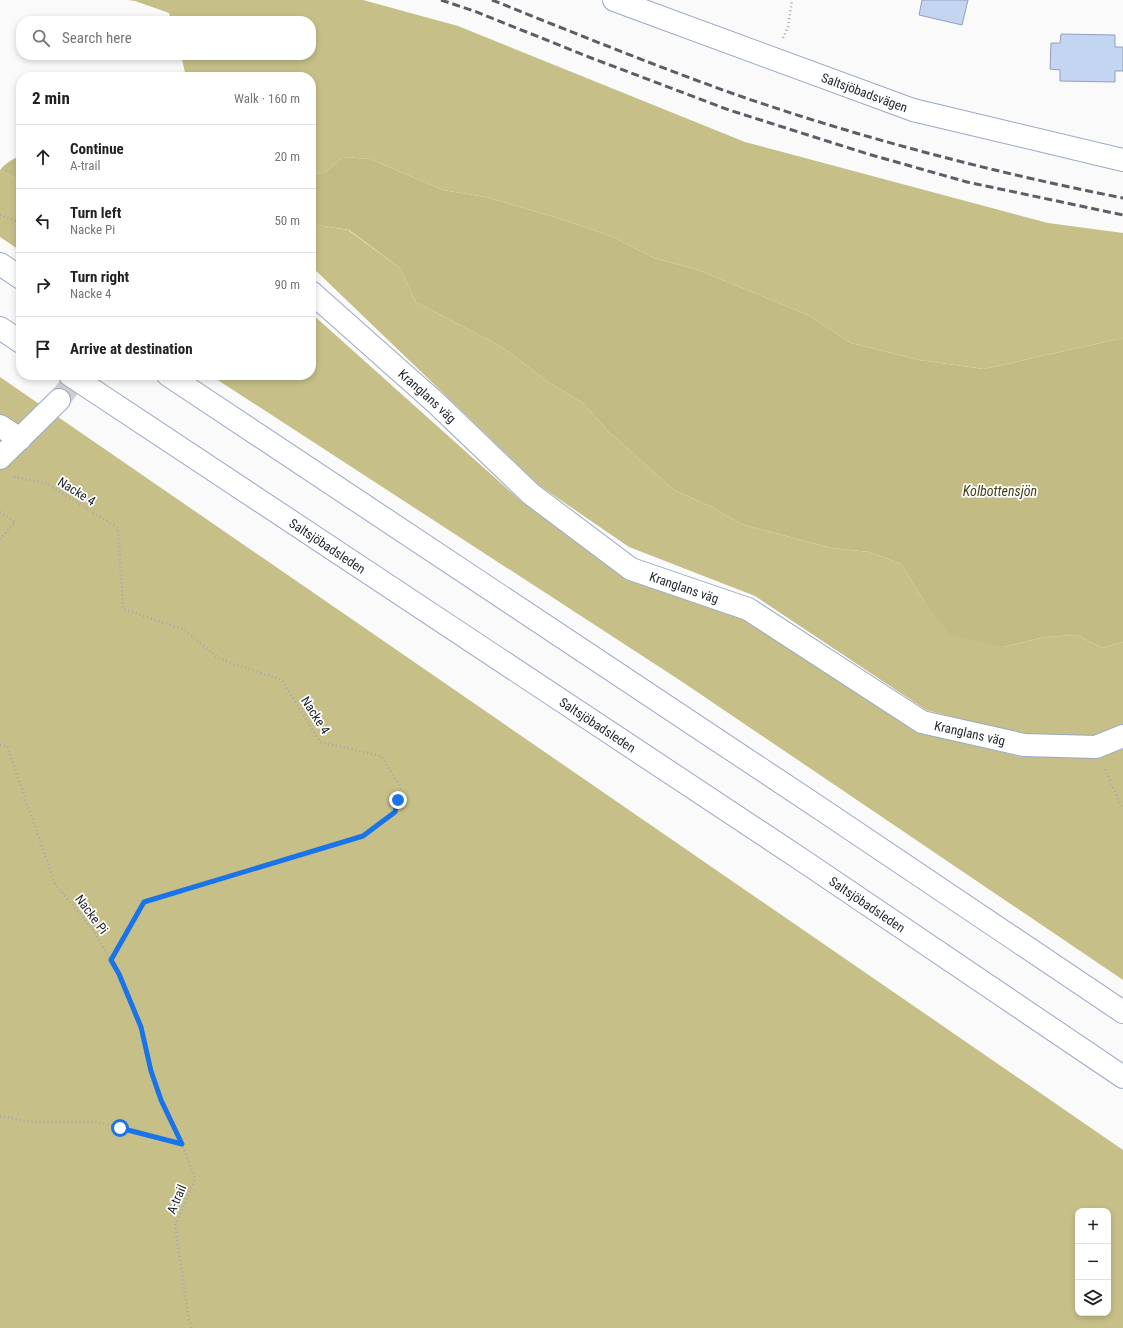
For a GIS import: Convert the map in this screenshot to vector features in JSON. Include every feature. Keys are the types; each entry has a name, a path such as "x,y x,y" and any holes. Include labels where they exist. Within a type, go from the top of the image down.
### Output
{"main road":[{"name":"Saltsjöbadsvägen","path":"614,0 913,110 1123,160"},
{"path":"0,264 16,275"},
{"name":"Kranglans väg","path":"316,296 436,403 531,494 631,569 748,609 922,722 1024,745 1096,747 1123,736"},
{"path":"0,328 16,339"},
{"name":"Saltsjöbadsleden","path":"78,380 782,847 1123,1076"},
{"path":"176,380 1123,1012"},
{"path":"4,466 20,439 59,400"},
{"path":"0,426 20,439"}],"path":[{"path":"774,59 788,27 792,0"},
{"path":"0,215 16,221"},
{"name":"Nacke 4","path":"4,466 46,484 118,528 123,609 185,630 217,657 282,680 320,742 381,756 401,787 395,812 363,836 144,902 111,960"},
{"path":"0,512 15,522 0,539"},
{"name":"Nacke Pi","path":"0,745 7,746 55,884 93,930 119,974 141,1027 151,1071 161,1100 182,1144"},
{"path":"1096,747 1123,808"},
{"path":"0,1116 30,1122 98,1122 182,1144"},
{"name":"A-trail","path":"182,1144 195,1179 175,1226 189,1320 192,1328"}],"shaded area":[{"path":"128,0 363,0 458,26 745,142 1048,223 1123,233 1123,338 984,369 919,360 851,343 808,315 698,270 654,258 613,237 561,219 486,197 443,190 370,159 343,157 324,173 316,174 316,72 185,72 182,60 316,60 316,16 170,16 169,13"},
{"path":"0,170 16,178 16,248 0,237"},
{"path":"316,225 348,230 400,268 416,302 502,347 548,382 583,403 608,431 674,490 712,507 741,524 831,548 870,552 901,564 924,601 1004,647 1045,637 1077,635 1102,648 1123,642 1123,724 1093,737 1025,736 926,710 755,596 629,547 540,486 316,271"},
{"path":"316,317 521,501 625,579 740,617 919,732 1022,757 1089,757 1123,746 1123,980 681,681 218,380 316,380"},
{"path":"0,377 1123,1150 1123,1328 0,1328"}],"water":[{"name":"Kolbottensjön","path":"343,157 370,159 443,190 486,197 561,219 613,237 654,258 698,270 808,315 851,343 919,360 984,369 1123,338 1123,642 1102,648 1077,635 1045,637 1004,647 950,635 924,601 901,564 870,552 831,548 741,524 712,507 674,490 608,431 583,403 548,382 502,347 416,302 400,268 349,230 316,225 316,174 324,173"},
{"path":"16,158 16,178 0,170"}],"building":[{"path":"922,0 968,0 962,25 919,15"},
{"path":"1061,34 1115,35 1115,47 1123,47 1123,71 1115,71 1115,82 1060,81 1060,70 1050,69 1051,43 1060,43"}],"tunnel":[{"path":"59,400 74,380"}],"railway":[{"path":"441,0 474,11 594,59 729,110 868,154 967,182 1123,215"},
{"path":"492,0 704,83 782,110 927,153 1024,177 1123,198"}],"route":[{"path":"120,1128 182,1144 161,1100 151,1071 141,1027 119,974 111,960 144,902 363,836 395,812 398,800"}]}
